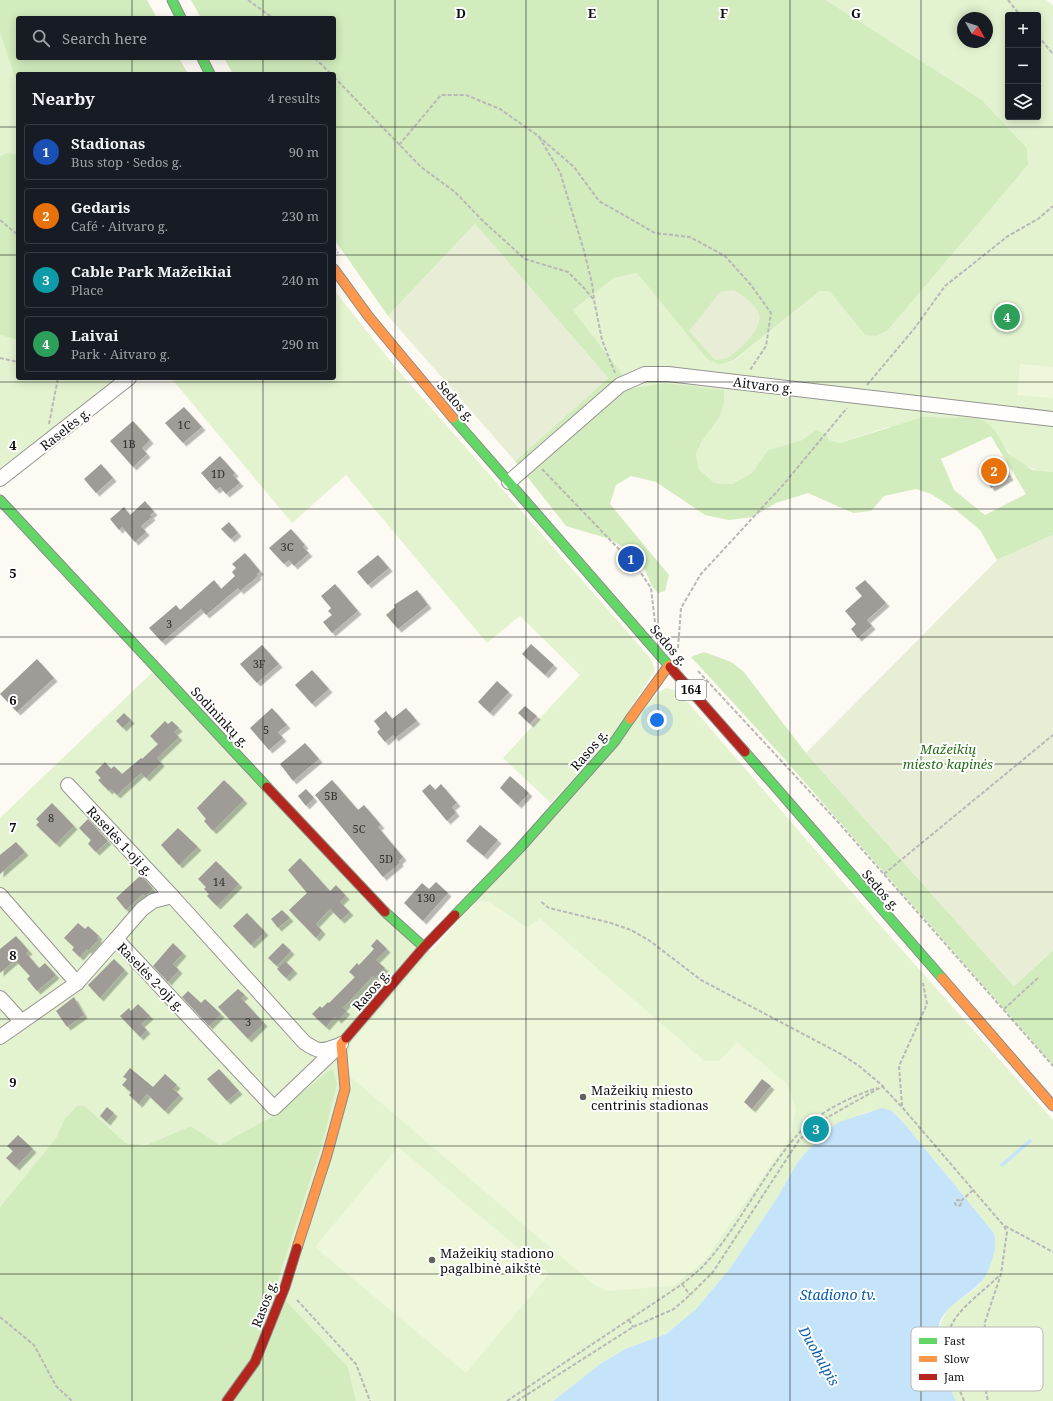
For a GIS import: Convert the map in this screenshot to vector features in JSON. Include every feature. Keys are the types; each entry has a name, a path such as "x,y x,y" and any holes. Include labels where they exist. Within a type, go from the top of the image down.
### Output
{"street":[{"path":"172,0 180,16"},
{"path":"203,60 209,72"},
{"name":"Sedos g.","path":"336,272 404,361 1053,1106"},
{"name":"Aitvaro g.","path":"509,482 620,385 645,374 668,374 1053,419"},
{"name":"Raselės g.","path":"0,479 126,380"},
{"name":"Sodininkų g.","path":"0,500 376,903 424,948"},
{"name":"Rasos g.","path":"227,1401 255,1362 285,1287 327,1155 345,1090 341,1044 424,948 519,849 615,741 669,664"},
{"name":"Raselės 1-oji g.","path":"68,785 172,896 304,1042 314,1049 323,1051 341,1044"},
{"path":"0,895 77,983"},
{"path":"116,939 142,909 153,901 172,896"},
{"name":"Raselės 2-oji g.","path":"0,1037 77,983 116,939 274,1108 341,1044"},
{"path":"0,998 21,1021"}],"path":[{"path":"248,0 270,16"},
{"path":"1008,0 1018,12"},
{"path":"1041,40 1053,54"},
{"path":"316,60 329,72"},
{"path":"336,79 421,167 455,192 484,222 525,259 568,272 594,300"},
{"path":"400,145 441,95 466,95 500,109 537,135 574,167 599,201 655,233 690,237 725,256 751,285 771,313 766,346 742,383"},
{"path":"537,135 560,172 592,282 602,340 620,385"},
{"path":"672,644 678,650 681,608 701,574 783,485 914,329 945,286 1008,236 1038,219 1053,206"},
{"path":"0,220 16,234"},
{"path":"336,250 338,254"},
{"path":"0,358 16,362"},
{"path":"50,440 48,434 58,380"},
{"path":"530,464 539,466 639,570 651,588 656,626"},
{"path":"693,666 761,737 1053,1066"},
{"path":"884,874 1053,735"},
{"path":"540,901 549,908 611,923 631,930 650,941 701,980 841,1054 883,1086 1008,1232 1001,1274 984,1322 984,1327"},
{"path":"1004,1009 1039,977"},
{"path":"902,1107 899,1066 927,1004 923,979"},
{"path":"506,1401 682,1284 705,1264 722,1243 793,1139 818,1117 838,1104 883,1086"},
{"path":"516,1395 518,1400 633,1327 674,1309 713,1272 799,1140 821,1121 883,1086"},
{"path":"960,1202 973,1190"},
{"path":"1004,1226 1053,1252"},
{"path":"949,1327 954,1317 1001,1274"},
{"path":"682,1284 690,1295"},
{"path":"285,1287 356,1364 370,1401"},
{"path":"0,1317 34,1345 56,1386 72,1401"},
{"path":"628,1319 633,1327"},
{"path":"549,1372 553,1378"},
{"path":"959,1391 964,1401"},
{"path":"986,1391 988,1401"}],"green space":[{"path":"0,0 147,0 156,16 16,16 16,60 180,60 187,72 16,72 16,79 0,33"},
{"path":"191,0 826,0 982,100 1027,148 1028,165 888,330 876,336 865,335 830,292 820,291 734,360 719,365 707,359 637,273 614,278 573,310 633,388 664,383 724,390 724,403 719,418 702,441 696,454 699,469 714,483 732,484 752,473 768,450 802,440 816,430 827,435 829,440 840,443 923,417 976,418 986,422 995,430 1008,453 1032,470 1053,472 1053,535 997,560 980,530 956,510 931,494 916,489 884,496 871,511 853,513 808,493 776,503 753,517 729,520 705,515 656,482 631,476 616,485 610,504 669,575 665,591 658,593 652,586 644,568 632,553 610,539 566,526 515,461 608,378 475,224 388,316 336,242 336,72 232,72 225,60 336,60 336,16 200,16","holes":["991,436 1026,494 985,515 954,490 941,459"]},
{"path":"826,0 1046,0 1053,5 1053,472 1034,469 1018,460 1005,447 995,430 888,427 840,443 828,440 816,430 802,440 768,450 752,473 732,484 714,483 699,469 696,454 702,441 719,418 664,383 633,388 573,310 614,278 637,273 707,359 719,365 735,360 820,291 830,292 865,335 888,330 1028,165 1027,148 982,100"},
{"path":"0,33 16,79 16,154 7,153 0,156"},
{"path":"7,153 16,154 16,339 0,335 0,156"},
{"path":"475,224 608,378 515,461 388,316"},
{"path":"734,290 755,306 760,319 755,331 739,349 727,358 715,360 689,331 720,292"},
{"path":"336,293 396,368 651,659 655,670 615,733 551,803 503,758 580,675 520,616 487,643 346,475 292,523 173,380 336,380"},
{"path":"0,335 16,339 16,380 117,380 0,468"},
{"path":"1020,364 1053,367 1053,398 1017,395"},
{"name":"Mažeikių miesto kapinės","path":"1053,535 1053,950 1014,986 806,753 997,560"},
{"path":"704,652 731,662 743,671 806,753 1014,986 1053,950 1053,1065 780,754 691,657"},
{"path":"160,665 430,951 672,1286 704,1261 790,1137 719,1061 704,1061 540,919 527,928 488,901 474,902 659,692 666,688 678,691 880,925 1053,1120 1053,1401 956,1401 952,1391 1043,1391 1043,1327 940,1327 945,1315 953,1304 974,1290 980,1284 994,1233 904,1123 892,1111 871,1111 860,1115 797,1163 777,1198 731,1267 696,1309 666,1334 625,1349 600,1364 553,1401 356,1401 348,1367 275,1289 332,1068 273,1116 220,1145 191,1126 146,1145 126,1143 85,1106 64,1120 56,1138 0,1207 0,818"},
{"name":"Mažeikių miesto centrinis stadionas","path":"488,901 527,928 540,919 704,1061 719,1061 737,1042 787,1084 796,1109 790,1137 704,1261 672,1286 607,1291 593,1284 346,1073 351,1043 474,902"},
{"path":"332,1068 337,1084 321,1147 275,1289 348,1367 356,1401 0,1401 0,1207 56,1138 64,1120 77,1106 85,1106 126,1143 146,1145 191,1126 220,1145 273,1116"},
{"name":"Mažeikių stadiono pagalbinė aikštė","path":"398,1147 549,1274 466,1373 315,1247"}],"water":[{"name":"Stadiono tv.","path":"882,1108 892,1111 904,1123 994,1233 995,1250 988,1270 981,1282 946,1312 939,1327 911,1327 911,1391 952,1391 956,1401 553,1401 600,1364 625,1349 666,1334 696,1309 731,1267 777,1198 797,1163 822,1134 839,1122"}],"building":[{"path":"184,407 202,427 183,443 165,423"},
{"path":"133,421 150,440 142,448 147,454 133,467 110,441"},
{"path":"220,456 235,473 233,475 240,483 226,494 220,487 216,490 201,473"},
{"path":"1000,459 1010,477 991,488 981,469"},
{"path":"101,464 113,478 96,493 84,479"},
{"path":"145,501 154,512 150,515 152,517 141,526 146,532 135,542 122,527 119,530 110,519 124,507 130,515"},
{"path":"229,522 238,533 231,539 221,529"},
{"path":"291,529 305,545 303,547 309,553 294,566 289,560 284,564 269,548"},
{"path":"245,553 260,571 257,574 258,576 240,591 238,588 206,615 201,609 162,642 149,628 176,605 180,610 214,580 221,589 235,576 232,572 236,568 232,564"},
{"path":"378,555 389,568 368,585 357,572"},
{"path":"865,580 886,603 867,620 872,626 858,638 851,629 856,624 845,611 862,596 855,588"},
{"path":"335,584 358,611 332,633 323,622 332,615 328,611 331,608 321,596"},
{"path":"417,590 428,605 398,629 386,615 395,607 394,605"},
{"path":"531,644 554,665 545,675 522,654"},
{"path":"262,645 279,664 257,683 240,664"},
{"path":"37,659 54,678 17,712 0,694"},
{"path":"312,670 329,689 312,704 295,685"},
{"path":"497,681 509,692 490,713 478,702"},
{"path":"525,706 537,716 530,724 518,713"},
{"path":"272,708 287,725 278,732 283,738 269,750 250,728"},
{"path":"406,708 417,721 395,738 393,735 385,742 377,732 380,729 374,721 386,711 392,719"},
{"path":"124,713 131,720 123,728 116,721"},
{"path":"165,721 168,724 172,721 179,728 174,732 179,737 157,758 161,763 146,778 141,773 117,795 111,789 109,791 98,780 101,778 95,772 105,762 111,769 114,766 122,774 141,758 142,759 158,744 150,736"},
{"path":"305,743 319,759 293,781 280,764"},
{"path":"510,776 529,793 518,805 500,788"},
{"path":"224,780 244,800 214,830 212,830 204,821 206,819 197,808"},
{"path":"332,780 358,810 364,805 381,825 378,827 403,857 399,861 400,863 383,877 315,795"},
{"path":"430,784 435,790 441,784 457,803 452,807 456,813 447,821 422,791"},
{"path":"306,789 314,798 306,806 298,796"},
{"path":"52,803 74,826 56,844 36,825 39,822 36,819"},
{"path":"88,819 108,841 96,852 88,844 91,840 79,828"},
{"path":"480,825 498,840 484,856 466,841"},
{"path":"178,828 198,847 179,865 161,845"},
{"path":"16,842 25,852 0,874 0,855"},
{"path":"300,858 330,891 336,885 346,896 340,902 350,912 341,920 330,909 316,924 322,931 316,938 289,910 307,893 288,870"},
{"path":"216,861 239,884 217,906 207,896 209,894 204,889 206,887 198,879"},
{"path":"141,875 153,889 145,896 143,894 126,910 116,898"},
{"path":"436,882 448,893 423,921 404,903 422,883 429,889"},
{"path":"282,910 290,918 278,928 271,919"},
{"path":"247,913 265,932 251,945 233,926"},
{"path":"78,923 85,929 88,926 99,936 97,938 99,939 80,957 72,950 74,947 64,938"},
{"path":"16,936 29,951 26,953 39,968 45,963 56,975 37,991 27,979 30,976 15,960 0,973 0,949"},
{"path":"377,939 387,949 376,960 385,968 375,978 373,976 343,1008 347,1011 338,1020 335,1017 326,1027 312,1014 320,1006 322,1008 328,1002 329,1003 355,977 349,972 357,963 359,965 374,949 371,946"},
{"path":"173,943 183,953 173,964 179,970 168,982 153,966"},
{"path":"283,943 291,951 277,966 268,958"},
{"path":"114,959 125,970 100,998 88,985"},
{"path":"285,961 294,970 286,978 277,969"},
{"path":"238,989 245,995 241,998 264,1023 248,1039 218,1007"},
{"path":"188,991 201,1003 205,999 221,1014 209,1026 182,997"},
{"path":"74,997 84,1015 67,1027 56,1011"},
{"path":"138,1004 150,1016 141,1024 147,1030 140,1037 120,1016 129,1008 131,1011"},
{"path":"130,1068 153,1087 165,1074 177,1085 173,1089 180,1095 165,1111 147,1094 139,1104 129,1095 131,1092 122,1085 127,1079 123,1077"},
{"path":"219,1069 239,1091 227,1101 207,1079"},
{"path":"762,1079 771,1086 752,1109 744,1102"},
{"path":"107,1107 114,1113 107,1122 100,1116"},
{"path":"18,1135 33,1149 16,1167 6,1158 13,1151 7,1146"}],"waterway":[{"path":"1002,1165 1030,1141"}],"traffic: fast":[{"path":"172,0 180,16"},
{"path":"203,60 209,72"},
{"path":"453,418 670,667"},
{"path":"0,500 267,787"},
{"path":"455,915 519,849 615,741 630,719"},
{"path":"745,752 942,978"},
{"path":"385,912 424,947"}],"traffic: slow":[{"path":"336,272 369,317 453,418"},
{"path":"630,719 669,665"},
{"path":"942,978 1053,1106"},
{"path":"297,1248 327,1155 345,1089 341,1044 346,1038"}],"traffic: jam":[{"path":"670,667 745,752"},
{"path":"267,787 385,912"},
{"path":"346,1038 424,947 455,915"},
{"path":"227,1401 255,1362 285,1287 297,1248"}],"place":[{"name":"Laivai","path":"1007,317"},
{"name":"Gedaris","path":"994,471"},
{"name":"Stadionas","path":"631,559"},
{"name":"Mažeikių miesto centrinis stadionas","path":"583,1097"},
{"name":"Cable Park Mažeikiai","path":"816,1129"},
{"name":"Mažeikių stadiono pagalbinė aikštė","path":"432,1260"}],"water label":[{"name":"Duobulpis","path":"819,1356"}]}
